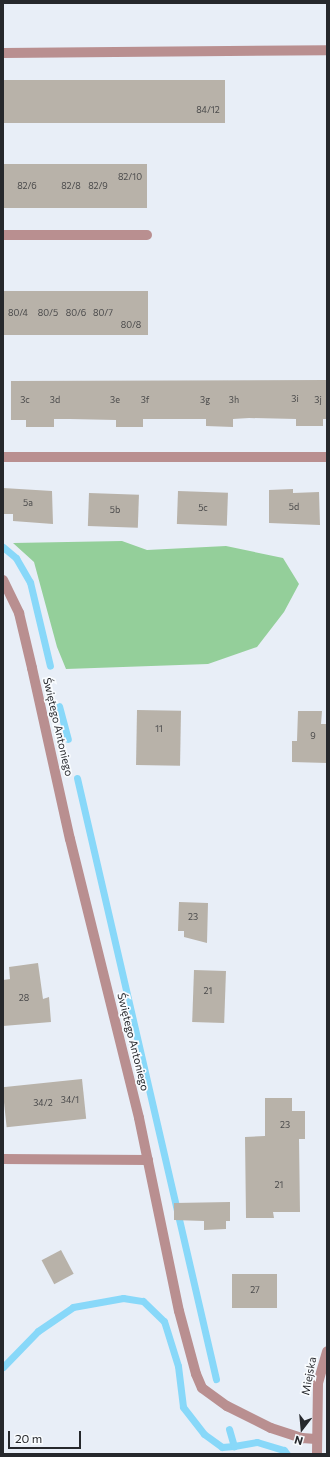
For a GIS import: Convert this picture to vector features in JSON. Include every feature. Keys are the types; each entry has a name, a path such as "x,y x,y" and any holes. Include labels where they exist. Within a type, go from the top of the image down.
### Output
{"street":[{"path":"3,53 327,50"},
{"path":"3,235 146,235"},
{"path":"3,457 327,457"},
{"name":"Świętego Antoniego","path":"3,580 19,614 70,840 148,1160 179,1311 202,1388 227,1406 271,1428 302,1438 316,1439"},
{"path":"3,1159 148,1160"},
{"name":"Miejska","path":"317,1454 316,1439 318,1383 327,1351"}],"green space":[{"path":"122,541 147,550 226,546 283,558 299,584 284,612 257,647 208,664 66,669 57,647 34,562 13,543"}],"building":[{"path":"3,80 225,80 225,123 3,123"},
{"path":"3,164 147,164 147,208 3,208"},
{"path":"3,291 148,291 148,335 3,335"},
{"path":"327,380 327,419 323,419 323,426 296,426 296,419 249,418 233,419 233,427 206,426 206,419 143,419 143,427 116,427 116,420 54,419 54,427 26,427 26,420 11,420 11,381"},
{"path":"3,488 52,491 53,524 13,521 13,514 3,514"},
{"path":"293,489 293,493 319,492 320,525 269,523 269,490"},
{"path":"178,491 228,493 227,526 177,524"},
{"path":"89,493 139,495 138,528 88,526"},
{"path":"137,710 181,711 180,766 136,765"},
{"path":"298,711 322,711 321,724 327,724 327,763 292,762 292,741 297,741"},
{"path":"179,902 208,903 207,943 184,937 184,931 178,931"},
{"path":"38,963 43,999 49,997 51,1022 3,1026 3,980 10,979 9,967"},
{"path":"194,970 226,971 224,1023 192,1022"},
{"path":"82,1079 86,1119 7,1127 3,1087"},
{"path":"265,1098 292,1098 292,1111 305,1111 305,1139 299,1139 300,1212 273,1212 274,1218 246,1218 245,1137 265,1136"},
{"path":"230,1202 230,1221 226,1221 226,1229 204,1230 204,1221 174,1220 174,1203"},
{"path":"61,1250 74,1274 54,1284 42,1260"},
{"path":"232,1274 277,1274 277,1308 232,1308"}],"waterway":[{"path":"3,547 16,558 30,582 50,666"},
{"path":"59,706 68,739"},
{"path":"77,778 216,1379"},
{"path":"3,1367 38,1331 73,1307 123,1298 143,1301 164,1321 178,1366 183,1407 204,1434 222,1447 234,1446"},
{"path":"229,1429 234,1446 257,1442 284,1450 287,1454"}]}
